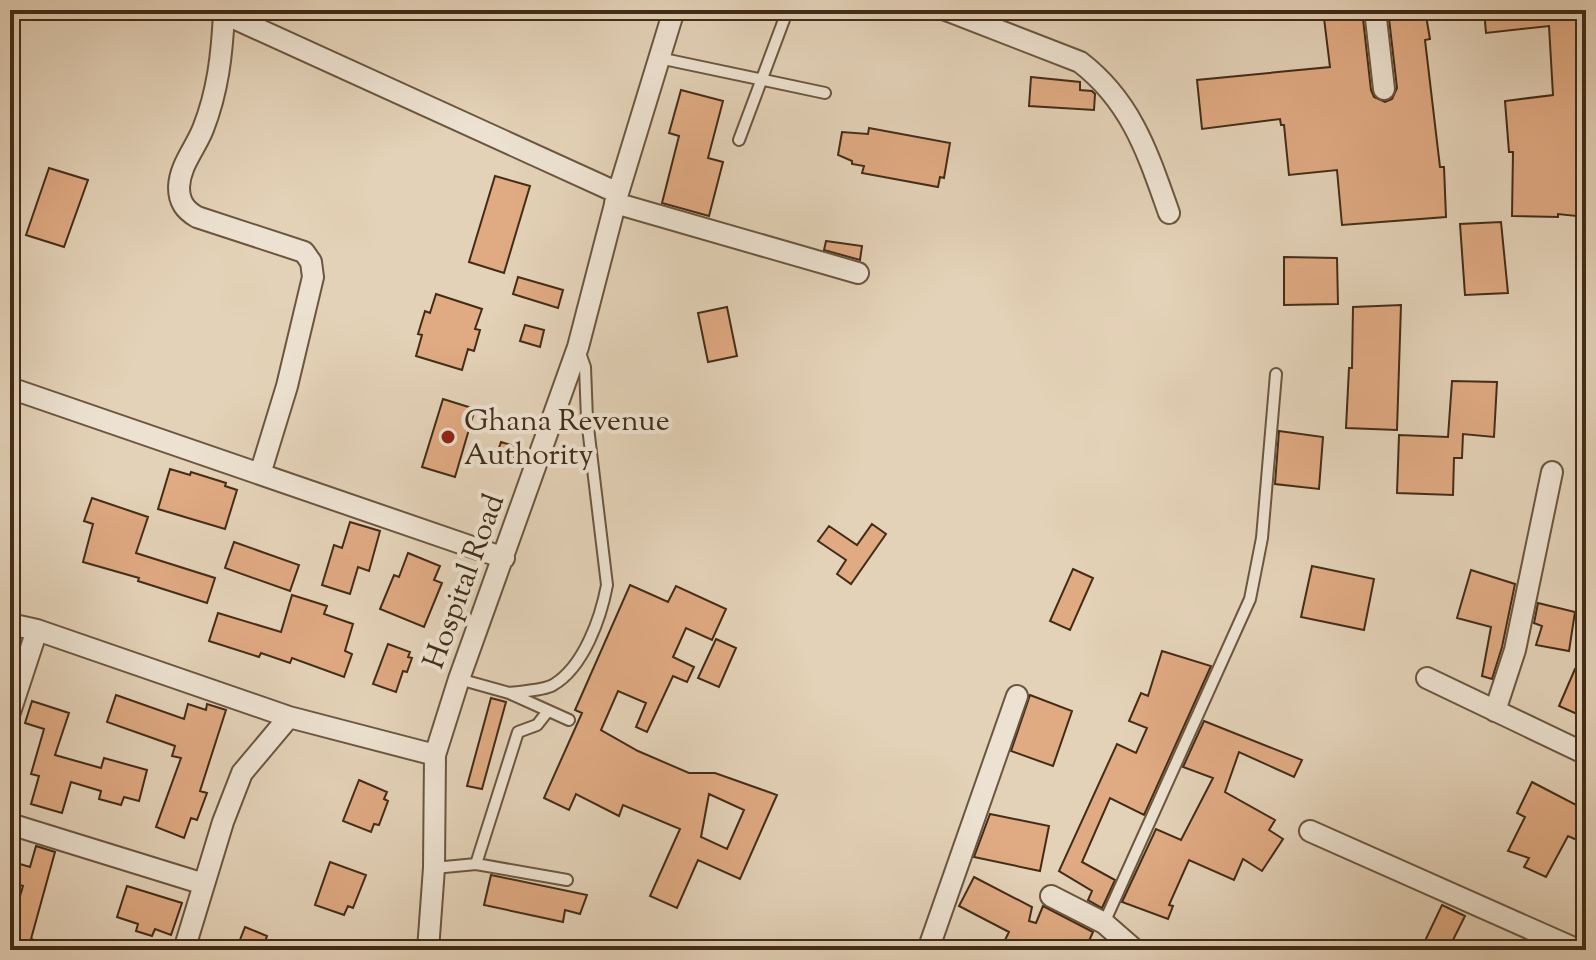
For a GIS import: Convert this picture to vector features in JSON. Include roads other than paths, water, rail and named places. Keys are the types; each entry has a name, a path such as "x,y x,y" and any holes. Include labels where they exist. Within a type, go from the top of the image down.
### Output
{"street":[{"name":"Hospital Road","path":"428,950 434,868 435,755 459,679 578,347 617,198 674,10"},
{"path":"946,10 1080,62 1099,76 1137,127 1169,213"},
{"path":"1375,10 1384,89"},
{"path":"260,474 287,386 313,277 311,262 304,252 197,217 187,211 181,202 179,186 184,166 202,131 216,91 221,65 220,12 617,198 858,273"},
{"path":"10,388 504,558"},
{"path":"1495,711 1515,650 1552,472"},
{"path":"10,624 37,630 289,717 435,755"},
{"path":"10,712 37,630"},
{"path":"1427,678 1586,754"},
{"path":"928,950 1017,696"},
{"path":"184,950 223,822 242,773 289,717"},
{"path":"10,824 204,884"},
{"path":"1310,831 1578,950"},
{"path":"1051,896 1104,923 1135,950"}],"lane":[{"path":"739,140 785,17"},
{"path":"659,58 825,93"},
{"path":"509,693 552,686 567,673 584,650 602,612 607,585 587,419 585,367 578,347"},
{"path":"1104,923 1250,599 1262,538 1276,374"},
{"path":"459,679 509,693 569,720"},
{"path":"476,864 518,732 537,725 548,711"},
{"path":"434,868 476,864 567,880"}],"place":[{"name":"Ghana Revenue Authority","path":"448,437"}]}
